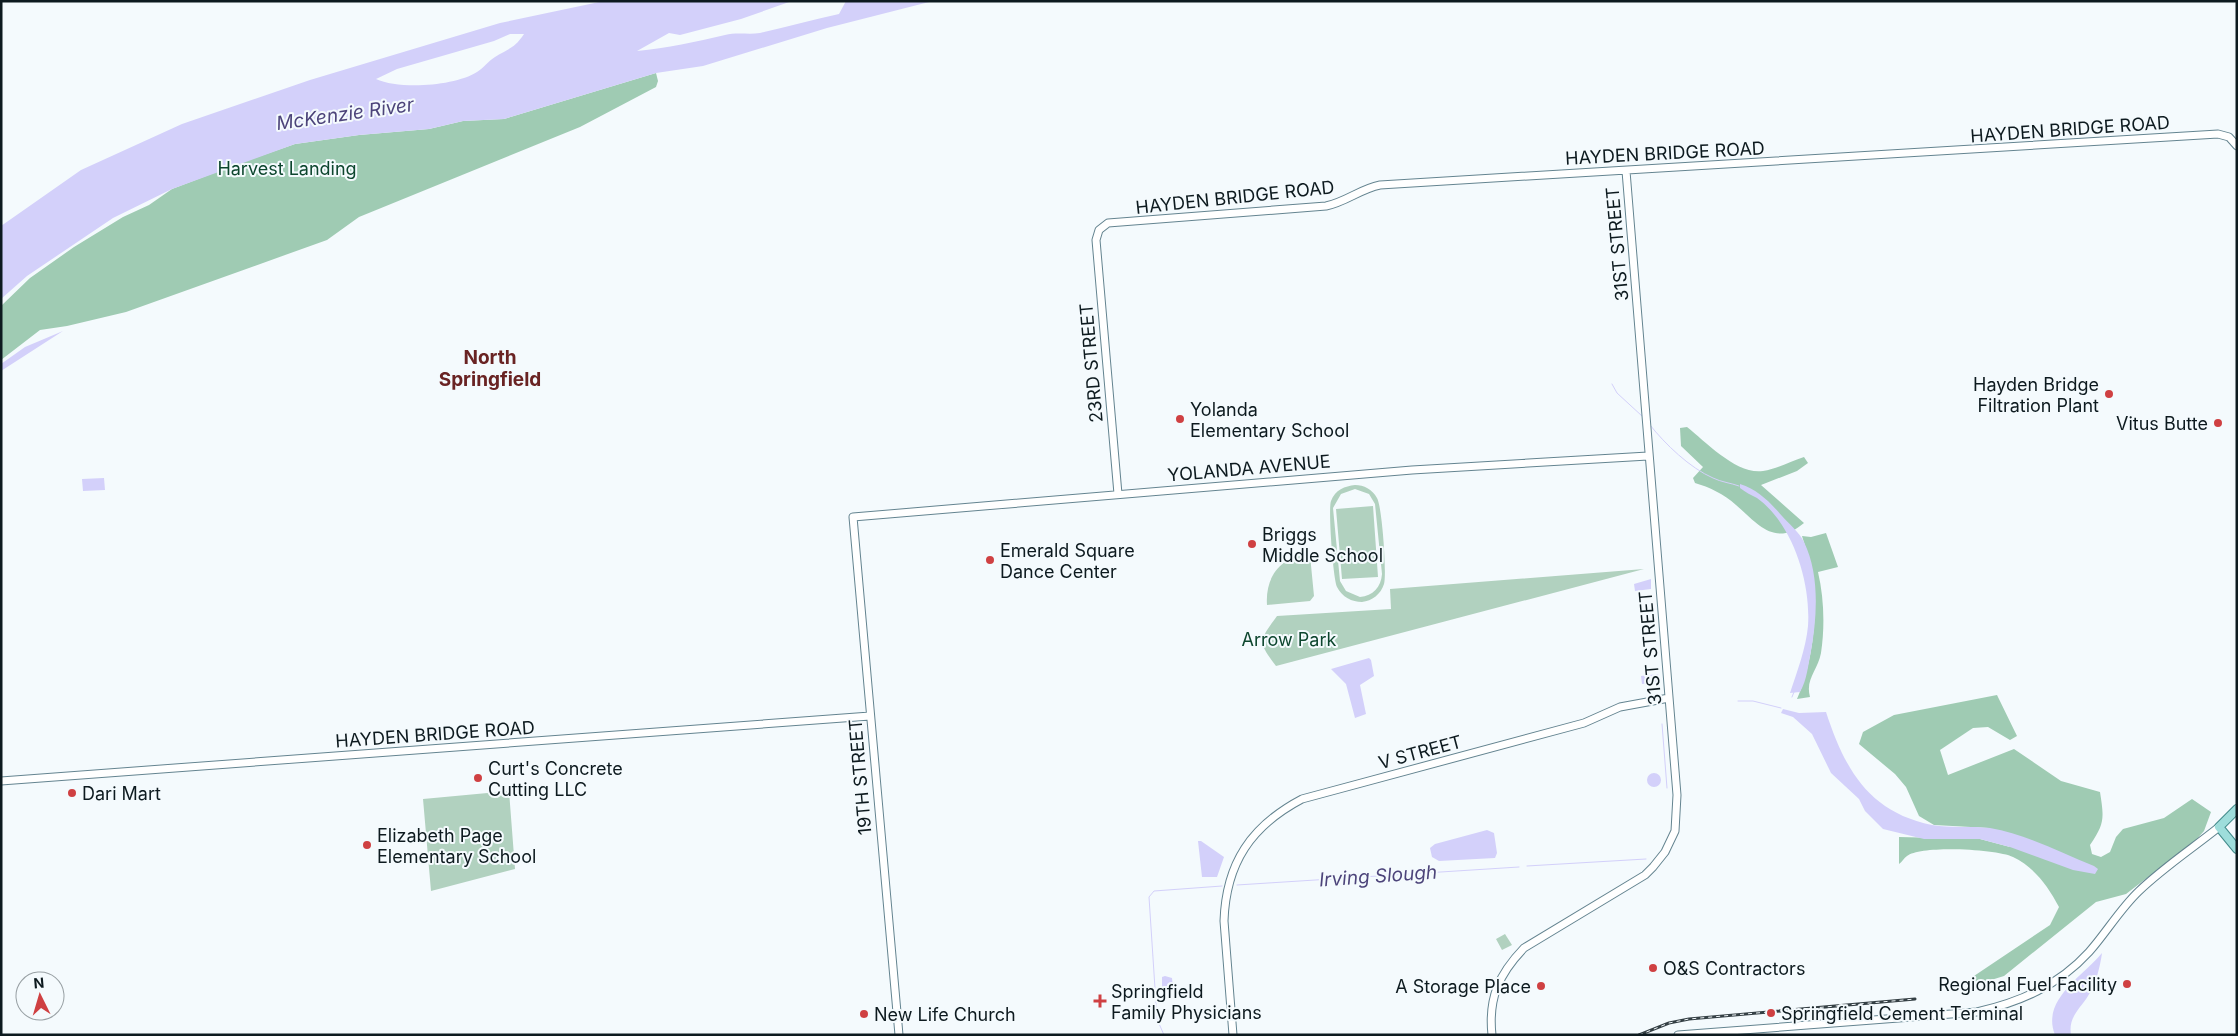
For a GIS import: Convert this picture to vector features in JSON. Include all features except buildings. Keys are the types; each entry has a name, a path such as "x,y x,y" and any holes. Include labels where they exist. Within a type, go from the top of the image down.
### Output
{"main road":[{"path":"2237,809 2220,827 2237,849"}],"street":[{"name":"HAYDEN BRIDGE ROAD","path":"1099,230 1108,223 1326,206 1346,201 1362,190 1380,185 2218,134 2229,138 2237,146"},
{"name":"31ST STREET","path":"1492,1035 1491,1012 1494,997 1508,964 1524,948 1645,875 1665,852 1675,832 1678,813 1626,171"},
{"name":"23RD STREET","path":"1099,230 1097,249 1118,494"},
{"name":"YOLANDA AVENUE","path":"853,517 1412,470 1648,456"},
{"name":"19TH STREET","path":"853,517 898,1035"},
{"name":"V STREET","path":"1234,1035 1224,921 1227,897 1232,875 1248,842 1271,818 1302,799 1584,723 1620,707 1669,698"},
{"name":"HAYDEN BRIDGE ROAD","path":"1,781 870,716"},
{"path":"1678,1035 1977,1012 2009,1005 2053,983 2072,969 2089,952 2138,891 2220,827"},
{"name":"V STREET","path":"1227,897 1238,1035"}],"green space":[{"name":"Harvest Landing","path":"656,73 658,81 656,87 580,127 359,217 327,240 126,312 67,326 40,330 1,360 1,306 30,278 74,247 123,217 149,205 172,189 295,144 359,135 429,129 463,121 504,119"},
{"path":"1687,427 1722,456 1743,468 1753,471 1763,471 1779,467 1804,457 1808,463 1797,471 1761,485 1804,523 1794,530 1775,533 1759,525 1726,497 1695,483 1693,478 1703,467 1681,446 1680,428"},
{"path":"1351,486 1365,487 1375,495 1379,504 1382,526 1385,567 1384,584 1376,596 1362,602 1355,601 1342,594 1335,581 1330,517 1331,501 1338,491","holes":["1355,489 1369,494 1375,504 1382,574 1376,590 1369,595 1360,597 1346,591 1340,581 1333,508 1341,494"]},
{"path":"1373,506 1378,577 1342,579 1336,509"},
{"path":"1826,533 1838,567 1818,572 1823,612 1821,653 1810,680 1810,697 1797,699 1803,685 1811,653 1815,618 1812,569 1802,536 1811,537"},
{"path":"1310,555 1314,596 1310,601 1267,605 1267,595 1272,577 1283,563 1300,556"},
{"name":"Arrow Park","path":"1644,569 1276,666 1263,646 1264,636 1277,616 1391,609 1390,589"},
{"path":"1997,695 2017,736 2010,740 1988,727 1973,728 1940,750 1948,775 2014,749 2061,781 2100,792 2102,820 2090,845 2092,854 2101,857 2110,852 2116,837 2123,829 2164,818 2192,799 2211,812 2204,831 2195,841 2126,894 2096,902 2004,976 1975,985 1971,978 2050,925 2059,907 2045,885 2028,866 2004,854 1959,849 1927,850 1907,856 1899,864 1899,837 1980,839 2010,847 1989,828 1934,825 1919,816 1906,787 1895,774 1859,744 1863,732 1894,715"},
{"path":"509,791 515,869 431,891 423,799"},
{"path":"1505,934 1512,945 1502,950 1496,939"}],"water":[{"name":"McKenzie River","path":"604,1 792,1 741,19 680,35 669,33 637,51 729,34 756,34 770,31 839,14 846,1 933,1 827,28 703,66 656,73 504,119 463,121 429,129 359,135 295,144 172,189 113,218 27,276 1,299 1,226 81,170 182,124 310,80 500,23","holes":["510,34 524,34 514,45 479,70 455,81 427,85 399,85 376,79 397,69 494,41"]},
{"path":"63,331 1,371 1,364 25,347"},
{"path":"104,478 105,490 83,491 82,479"},
{"path":"1740,484 1763,497 1799,535 1804,542 1813,568 1816,610 1808,667 1800,692 1790,693 1803,651 1808,626 1808,609 1803,573 1790,539 1781,523 1770,509 1757,498 1740,488"},
{"path":"1651,579 1651,589 1635,591 1634,584"},
{"path":"1369,658 1374,676 1360,685 1366,714 1355,718 1346,684 1331,669"},
{"path":"1658,674 1660,682 1642,684 1641,676"},
{"path":"1783,709 1799,713 1826,712 1833,733 1851,770 1876,799 1892,810 1910,819 1932,825 1990,828 2017,835 2043,844 2098,869 2095,874 2073,870 2010,847 1980,839 1924,839 1883,829 1865,811 1859,799 1831,773 1812,734 1793,717 1781,713"},
{"path":"1654,773 1659,775 1661,780 1659,785 1654,787 1649,785 1647,780 1649,775"},
{"path":"1487,830 1494,833 1497,853 1495,858 1439,861 1432,857 1430,848 1435,844"},
{"path":"1198,841 1201,841 1224,857 1217,877 1202,877"},
{"path":"2102,953 2099,970 2093,986 2071,1023 2071,1035 2055,1035 2052,1022 2058,1000"},
{"path":"1162,977 1172,978 1173,988 1168,993 1162,990"}],"waterway":[{"path":"1612,384 1617,393 1642,416"},
{"path":"1650,425 1670,447 1704,474 1739,486"},
{"path":"1792,697 1794,692"},
{"path":"1738,701 1753,701 1781,708"},
{"path":"1662,724 1667,788"},
{"name":"Irving Slough","path":"1527,866 1646,859"},
{"name":"Irving Slough","path":"1237,885 1519,867"},
{"path":"1164,1035 1157,1019 1149,897 1154,891 1222,886"}],"railway":[{"path":"1639,1035 1669,1023 1689,1019 1915,999"}],"place":[{"name":"Hayden Bridge Filtration Plant","path":"2109,394"},
{"name":"Yolanda Elementary School","path":"1180,419"},
{"name":"Vitus Butte","path":"2218,423"},
{"name":"Briggs Middle School","path":"1252,544"},
{"name":"Emerald Square Dance Center","path":"990,560"},
{"name":"Curt's Concrete Cutting LLC","path":"478,778"},
{"name":"Dari Mart","path":"72,793"},
{"name":"Elizabeth Page Elementary School","path":"367,845"},
{"name":"O&S Contractors","path":"1653,968"},
{"name":"Regional Fuel Facility","path":"2127,984"},
{"name":"A Storage Place","path":"1541,986"},
{"name":"Springfield Family Physicians","path":"1100,1001"},
{"name":"Springfield Cement Terminal","path":"1771,1013"},
{"name":"New Life Church","path":"864,1014"}],"district":[{"name":"North Springfield","path":"490,368"}]}
